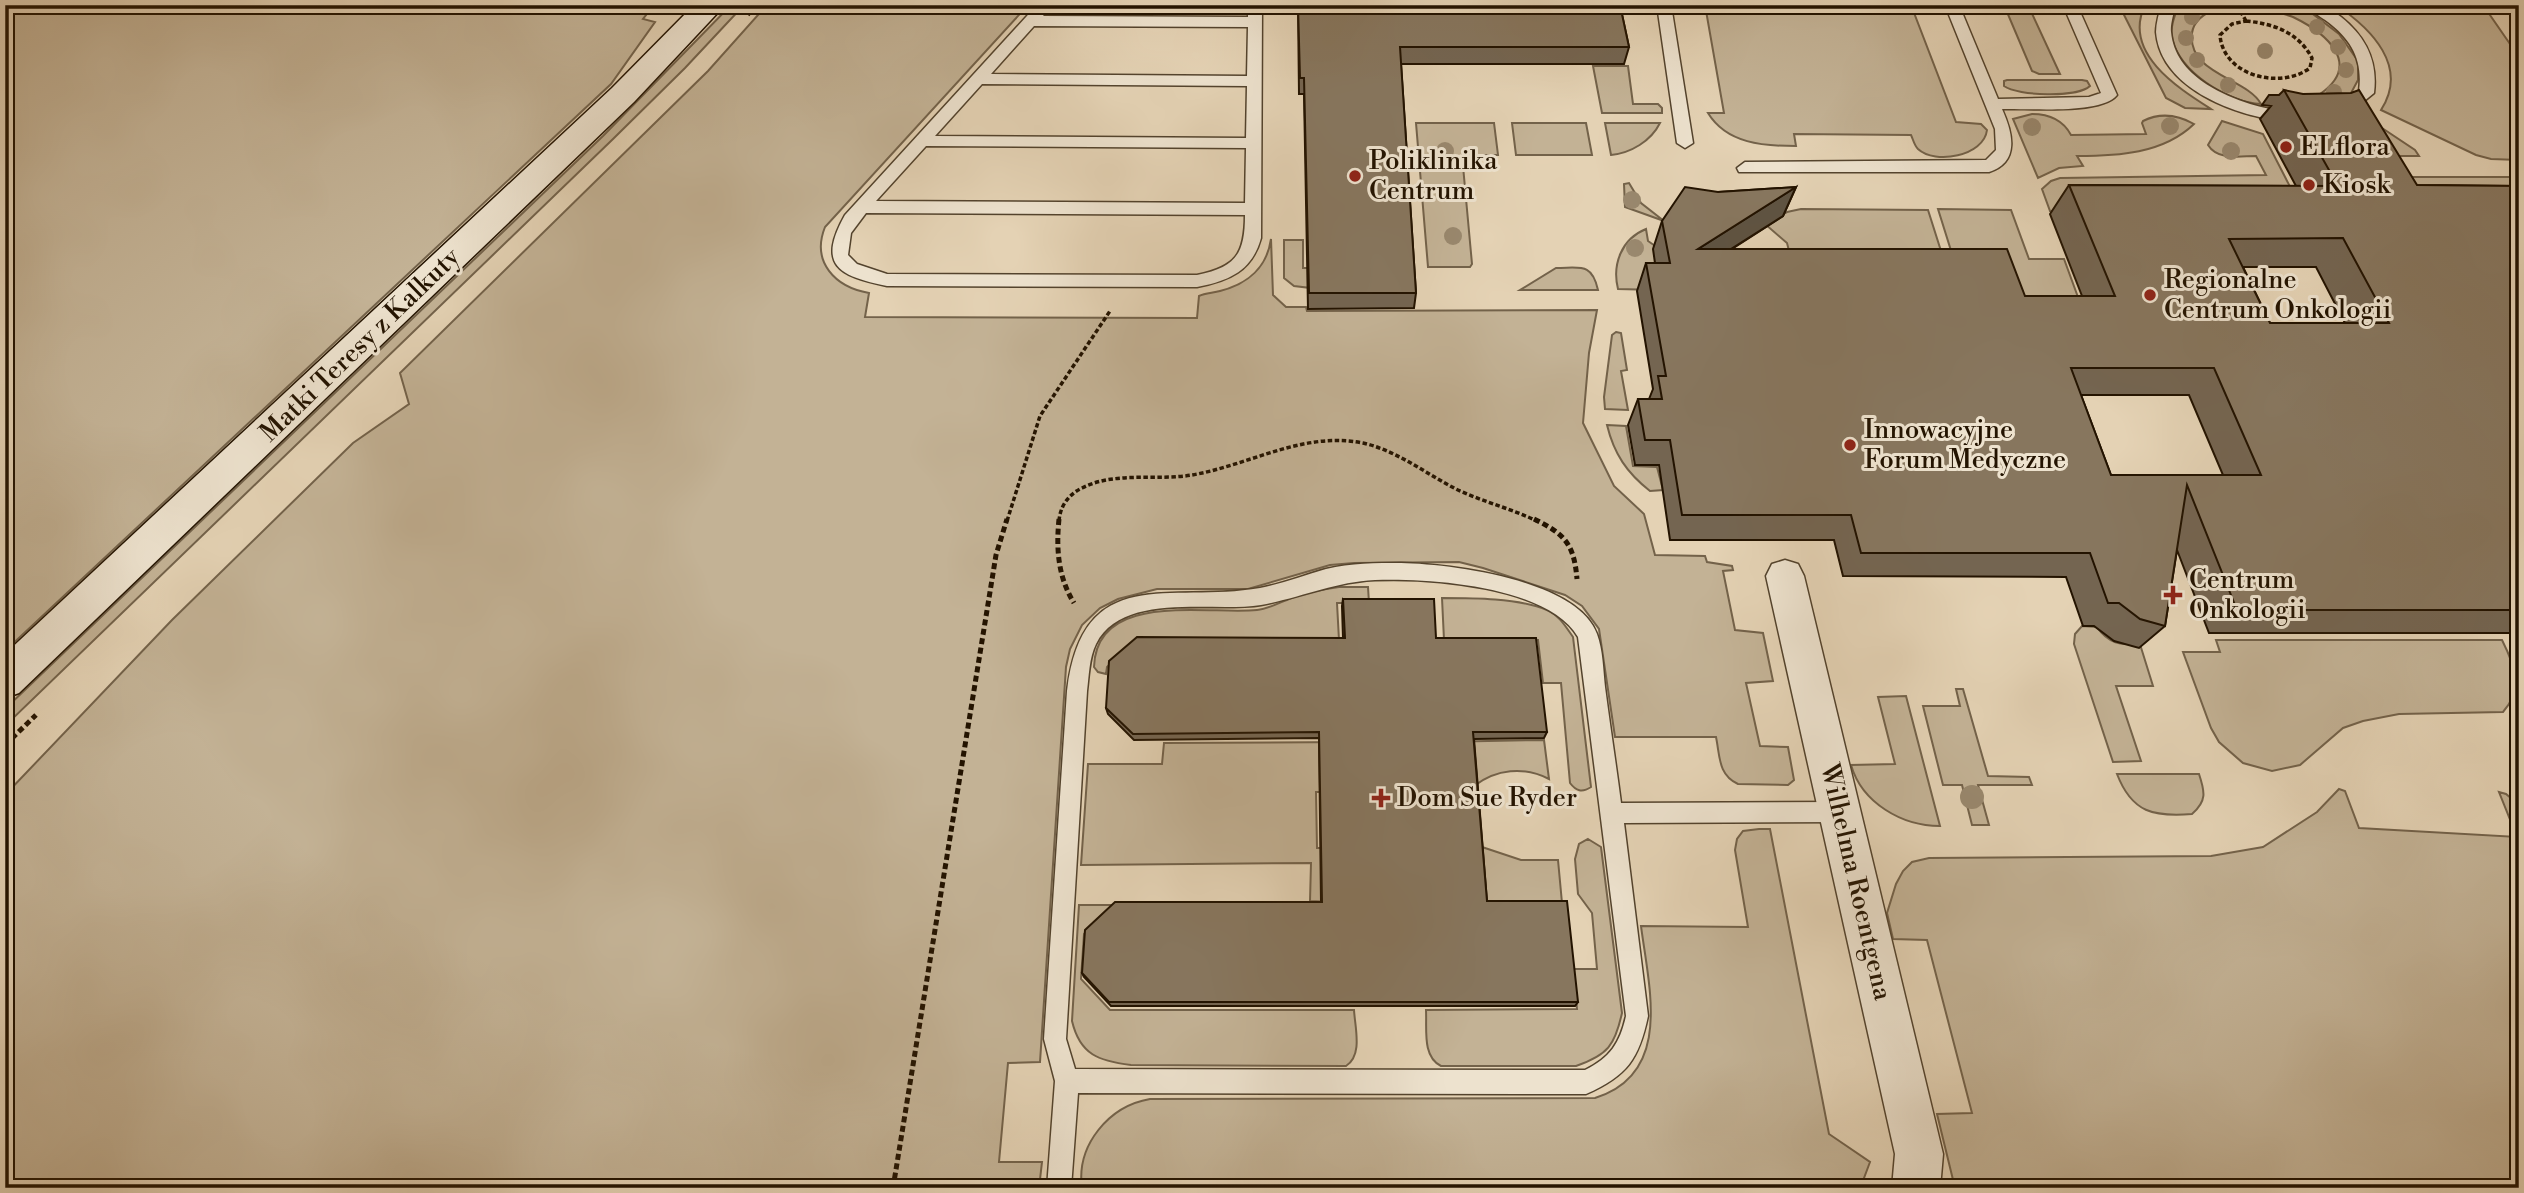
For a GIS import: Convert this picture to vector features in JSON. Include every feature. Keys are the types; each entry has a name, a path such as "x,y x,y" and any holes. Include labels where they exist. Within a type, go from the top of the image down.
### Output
{"street":[{"name":"Matki Teresy z Kalkuty","path":"5,680 623,95 711,5"},
{"name":"Wilhelma Roentgena","path":"1785,576 1919,1154 1916,1188"}],"lane":[{"path":"1045,5 862,207 840,235 838,252 845,267 861,276 887,280 1197,281 1222,276 1240,265 1250,253 1254,209 1255,5"},
{"path":"1664,5 1685,143"},
{"path":"1745,168 1989,166 2001,158 2006,148 2003,129 1952,5"},
{"path":"1993,104 2089,102 2109,95 2070,5"},
{"path":"2168,5 2162,28 2165,47 2176,66 2186,75 2212,94 2244,108 2269,115 2303,117"},
{"path":"2313,5 2331,17 2354,39 2362,49 2370,72 2366,93 2352,105 2331,114"},
{"path":"1031,21 1255,22"},
{"path":"978,79 1255,81"},
{"path":"922,141 1254,143"},
{"path":"862,207 1254,209"},
{"path":"1059,1188 1067,1081 1055,1039 1077,691 1087,641 1099,625 1116,613 1141,602 1252,598 1318,578 1353,573 1445,573 1550,599 1579,620 1588,636 1637,1016 1632,1041 1611,1071 1586,1082 1067,1081"},
{"path":"1612,813 1840,812"}],"path":[{"path":"2237,5 2246,21"},
{"path":"2246,21 2276,26 2300,40 2312,58 2310,68 2295,78 2272,79 2246,71 2230,61 2221,49 2220,35 2232,24 2246,21"},
{"path":"893,1188 996,555 1040,416 1130,281"},
{"path":"1099,625 1075,605 1069,596 1061,581 1057,560 1060,510 1076,493 1082,488 1107,480 1142,476 1187,476 1236,464 1279,448 1314,443 1359,442 1398,454 1427,474 1462,492 1517,512 1551,529 1569,543 1576,562 1576,598 1567,609"}],"shaded area":[{"path":"5,5 654,5 643,19 655,22 611,84 5,651"},
{"path":"731,5 744,5 613,139 5,726 5,709 603,136"},
{"path":"767,5 1028,5 825,227 821,240 824,262 836,279 869,293 865,317 1197,318 1199,296 1230,288 1247,279 1265,258 1271,239 1273,295 1286,307 1306,307 1307,311 1597,310 1589,353 1583,423 1614,486 1644,514 1655,555 1705,556 1707,562 1732,566 1733,570 1723,571 1735,630 1763,633 1773,681 1746,683 1760,746 1788,747 1794,780 1788,785 1738,784 1723,770 1716,737 1615,737 1599,629 1582,606 1565,595 1483,568 1459,562 1354,563 1330,565 1248,589 1157,589 1118,599 1100,608 1082,625 1070,649 1066,667 1040,1062 1008,1063 999,1162 1042,1162 1039,1188 5,1188 5,795 172,620 353,443 409,404 400,373 708,71"},
{"path":"1705,5 1911,5 1956,122 1981,124 1987,130 1984,139 1968,152 1947,157 1926,154 1917,147 1911,135 1794,134 1796,146 1759,144 1736,137 1725,131 1708,113 1724,113"},
{"path":"2004,5 2028,5 2060,74 2039,74 2032,71"},
{"path":"2119,5 2145,5 2140,22 2141,39 2147,53 2170,80 2211,109 2185,108 2166,98"},
{"path":"2179,5 2219,5 2219,8 2206,14 2195,24 2192,33 2193,47 2208,67 2244,88 2261,104 2234,98 2220,91 2206,83 2184,62 2172,37 2173,21"},
{"path":"2261,5 2301,5 2339,34 2358,61 2358,80 2350,95 2320,94 2333,83 2339,72 2335,50 2327,40 2293,17"},
{"path":"2336,5 2483,5 2519,57 2519,160 2491,159 2476,155 2381,110 2389,94 2389,64 2373,37"},
{"path":"1593,66 1628,66 1633,104 1658,104 1662,113 1602,113"},
{"path":"2082,80 2087,81 2090,86 2061,94 2034,94 2004,86 2004,81"},
{"path":"2032,114 2055,119 2064,125 2071,135 2146,134 2143,121 2163,116 2182,118 2194,124 2182,134 2154,147 2123,154 2077,156 2083,166 2059,168 2038,178 2013,119"},
{"path":"2222,121 2263,134 2303,212 2050,211 2042,189 2051,181 2060,178 2266,175 2256,156 2223,156 2212,150 2208,145"},
{"path":"1416,123 1494,123 1498,155 1462,155 1472,264 1470,267 1428,267"},
{"path":"1512,123 1586,123 1592,155 1516,155"},
{"path":"1605,123 1660,123 1640,145 1611,155"},
{"path":"2376,124 2415,150 2419,156 2377,156 2390,177 2519,177 2519,203 2412,204 2409,199 2385,199 2348,135"},
{"path":"1629,183 1641,203 1664,221 1625,207 1624,184"},
{"path":"1801,209 1928,210 1948,273 1795,274 1787,243 1765,224 1787,212"},
{"path":"1938,209 2011,210 2029,259 2064,259 2097,349 1958,273"},
{"path":"1646,229 1648,241 1687,268 1658,290 1618,289 1616,271 1620,254 1630,239"},
{"path":"1284,240 1303,240 1303,268 1309,268 1311,288 1294,286 1284,278"},
{"path":"1556,268 1584,268 1592,275 1598,290 1520,290"},
{"path":"1621,333 1627,370 1621,371 1628,410 1605,409 1604,397 1612,335"},
{"path":"1607,425 1626,426 1633,466 1657,467 1663,490 1650,491 1628,470 1613,445"},
{"path":"1339,587 1368,587 1369,603 1337,603 1339,640 1136,639 1107,667 1106,674 1098,672 1094,667 1100,643 1113,626 1134,616 1184,610 1257,610 1308,593"},
{"path":"1442,598 1523,603 1551,612 1565,625 1573,637 1591,787 1579,790 1570,783 1561,683 1543,683 1538,640 1444,640"},
{"path":"2082,626 2097,627 2105,636 2121,644 2139,641 2153,686 2116,686 2141,761 2113,762 2074,644 2075,634"},
{"path":"2216,640 2502,640 2514,668 2514,695 2503,712 2399,714 2363,721 2343,728 2300,765 2272,771 2243,763 2219,742 2211,728 2183,652 2220,652"},
{"path":"1956,689 1963,689 1988,776 2029,777 2032,785 1978,785 1989,825 1972,825 1962,785 1943,785 1923,706 1960,706"},
{"path":"1906,696 1940,826 1912,822 1885,810 1864,791 1851,765 1895,764 1878,697"},
{"path":"1544,740 1549,779 1530,772 1510,771 1491,776 1474,786 1437,742"},
{"path":"1351,742 1354,792 1316,792 1317,848 1355,848 1356,903 1310,901 1311,863 1081,865 1088,764 1162,764 1164,743"},
{"path":"2117,774 2199,774 2202,800 2192,814 2166,814 2146,810 2130,797"},
{"path":"2339,789 2345,791 2359,828 2517,837 2499,792 2506,794 2519,805 2519,1188 1955,1188 1937,1114 1972,1113 1927,940 1893,939 1887,913 1903,871 1912,862 1929,858 2211,856 2263,847 2317,812"},
{"path":"1770,829 1829,1134 1870,1162 1864,1178 1856,1188 1082,1188 1084,1157 1098,1130 1121,1110 1150,1099 1595,1098 1620,1086 1636,1070 1646,1049 1650,1026 1651,1001 1641,926 1748,927 1735,850 1737,839 1743,831"},
{"path":"1588,839 1601,847 1622,1013 1613,1041 1596,1058 1576,1066 1441,1066 1435,1062 1428,1049 1426,1010 1577,1009 1573,969 1597,969 1592,913 1578,894 1575,859 1579,844"},
{"path":"1482,847 1521,860 1558,860 1562,903 1447,903"},
{"path":"1079,905 1113,905 1084,934 1081,979 1110,1010 1354,1010 1357,1041 1355,1055 1346,1066 1131,1065 1109,1061 1092,1054 1080,1042 1072,1021"}],"building":[{"name":"Poliklinika Centrum","path":"1298,5 1620,5 1629,47 1400,47 1416,293 1309,293 1304,78 1300,78"},
{"path":"2284,90 2303,94 2351,93 2359,90 2417,185 2519,186 2519,610 2237,610 2187,485 2165,626 2140,619 2119,603 2108,603 2090,553 1861,553 1851,515 1682,515 1670,440 1645,440 1638,399 1662,399 1658,376 1666,376 1646,263 1670,263 1662,221 1685,187 1718,192 1796,187 1698,249 2007,249 2025,296 2115,296 2069,185 2338,186","holes":["2343,238 2389,323 2270,323 2229,239","2071,368 2214,368 2261,475 2111,475"]},
{"path":"1343,599 1434,599 1436,638 1536,638 1547,732 1473,732 1487,901 1567,901 1578,1002 1109,1002 1082,973 1085,930 1115,902 1322,902 1319,732 1133,734 1106,708 1109,661 1137,637 1345,638"}],"place":[{"name":"ELflora","path":"2286,147"},
{"name":"Poliklinika Centrum","path":"1355,176"},
{"name":"Kiosk","path":"2309,185"},
{"name":"Regionalne Centrum Onkologii","path":"2150,295"},
{"name":"Innowacyjne Forum Medyczne","path":"1850,445"},
{"name":"Centrum Onkologii","path":"2173,595"},
{"name":"Dom Sue Ryder","path":"1381,798"}]}
